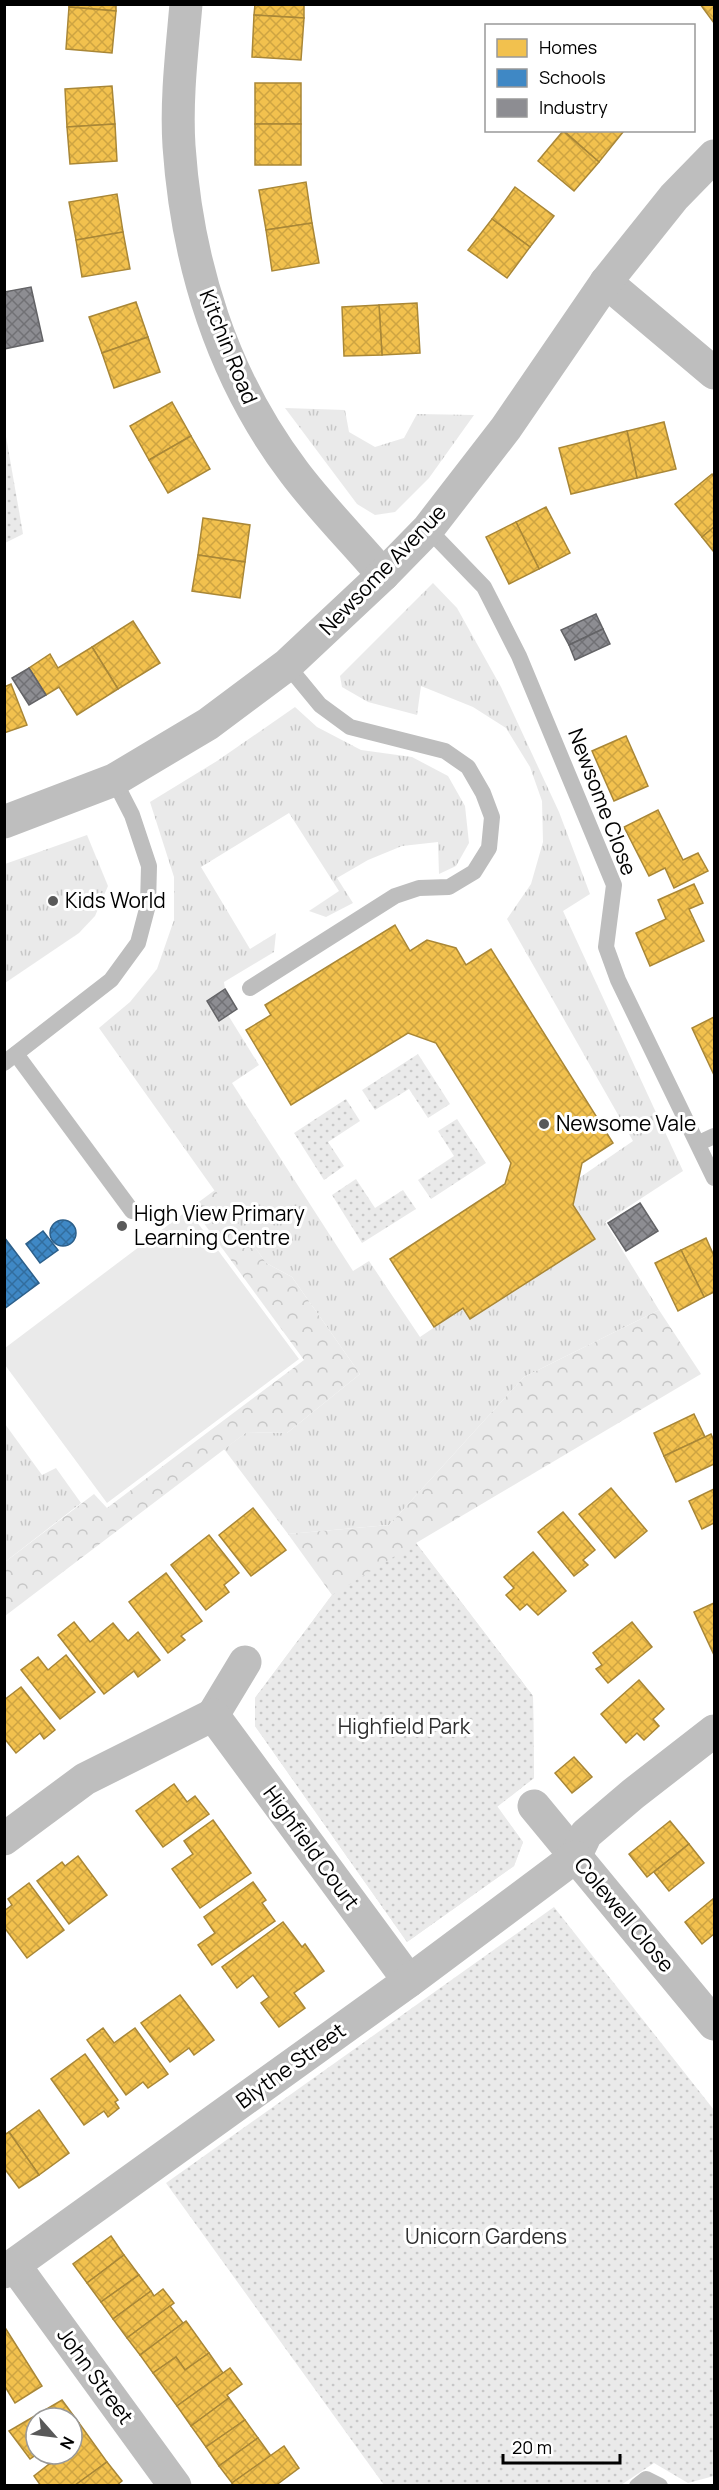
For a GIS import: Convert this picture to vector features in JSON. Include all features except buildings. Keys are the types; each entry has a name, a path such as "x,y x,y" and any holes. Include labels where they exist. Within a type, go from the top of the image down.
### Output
{"street":[{"name":"Kitchin Road","path":"186,4 179,144 188,226 208,308 237,381 255,414 294,472 383,575"},
{"name":"Newsome Avenue","path":"4,822 114,780 208,724 287,665 383,575 428,529 506,428 606,282 674,197 714,156"},
{"path":"606,282 714,373"},
{"path":"4,1839 85,1779 213,1715 245,1662"},
{"name":"Highfield Court","path":"213,1715 409,1982"},
{"path":"576,1857 586,1834 714,1731"},
{"name":"Colewell Close","path":"534,1806 714,2024"},
{"name":"Blythe Street","path":"8,2263 409,1982 576,1857"},
{"name":"John Street","path":"8,2263 175,2486"}],"lane":[{"name":"Newsome Close","path":"428,529 484,587 519,656 614,885 606,947 618,980 707,1139 714,1178"},
{"path":"250,988 395,896 419,888 449,887 474,872 489,848 492,817 483,793 468,767 445,751 350,727 320,705 287,665"},
{"path":"114,780 132,815 149,866 148,905 138,943 111,980 10,1058 132,1210"},
{"path":"637,2486 646,2479 660,2486"}],"green space":[{"path":"285,408 345,410 349,432 375,447 404,438 417,414 474,415 429,478 395,512 375,515 357,504"},
{"path":"4,425 23,534 5,543 4,543"},
{"path":"433,583 457,608 501,687 559,812 590,894 563,911 683,1171 605,1222 659,1310 524,1377 389,1525 288,1534 224,1449 247,1432 287,1433 360,1374 292,1277 266,1263 99,1028 130,1002 157,969 174,920 174,877 150,802 217,761 295,707 317,727 361,750 412,757 448,776 465,806 469,843 456,866 439,874 438,842 402,846 368,860 337,878 353,903 326,917 309,911 339,891 289,813 201,867 250,949 276,933 274,952 224,982 225,989 207,1001 219,1020 228,1015 259,1065 232,1083 353,1271 369,1261 420,1337 463,1308 470,1319 595,1239 573,1205 579,1178 633,1141 507,919 531,884 543,842 542,801 530,767 506,728 473,707 421,686 417,715 368,702 342,687 340,676"},
{"name":"Kids World","path":"87,835 108,886 95,916 79,933 5,983 5,864"},
{"path":"418,1054 450,1104 428,1118 409,1089 375,1110 362,1090"},
{"path":"346,1099 360,1121 328,1142 344,1166 324,1180 294,1133"},
{"path":"457,1119 486,1163 431,1199 418,1180 454,1156 438,1131"},
{"path":"356,1179 375,1208 403,1190 416,1209 362,1243 332,1195"},
{"path":"215,1190 266,1263 292,1277 360,1374 287,1433 247,1432 5,1616 5,1562 94,1494 107,1508 304,1360 192,1207"},
{"path":"188,1210 299,1359 107,1503 5,1365 5,1348"},
{"name":"Highfield Park","path":"659,1310 701,1374 416,1543 533,1696 534,1778 497,1807 523,1842 514,1866 407,1942 255,1726 255,1698 332,1595 288,1534 389,1525 524,1377"},
{"path":"5,1424 42,1475 56,1468 81,1503 5,1562"},
{"name":"Highfield Park","path":"416,1543 533,1696 534,1778 497,1806 523,1842 514,1866 407,1942 255,1726 255,1698 332,1595"},
{"name":"Unicorn Gardens","path":"554,1907 714,2110 714,2476 688,2483 654,2463 621,2485 384,2485 166,2183"}],"place":[{"name":"Kids World","path":"53,901"},
{"name":"Newsome Vale","path":"544,1124"},
{"name":"High View Primary Learning Centre","path":"122,1226"}]}
